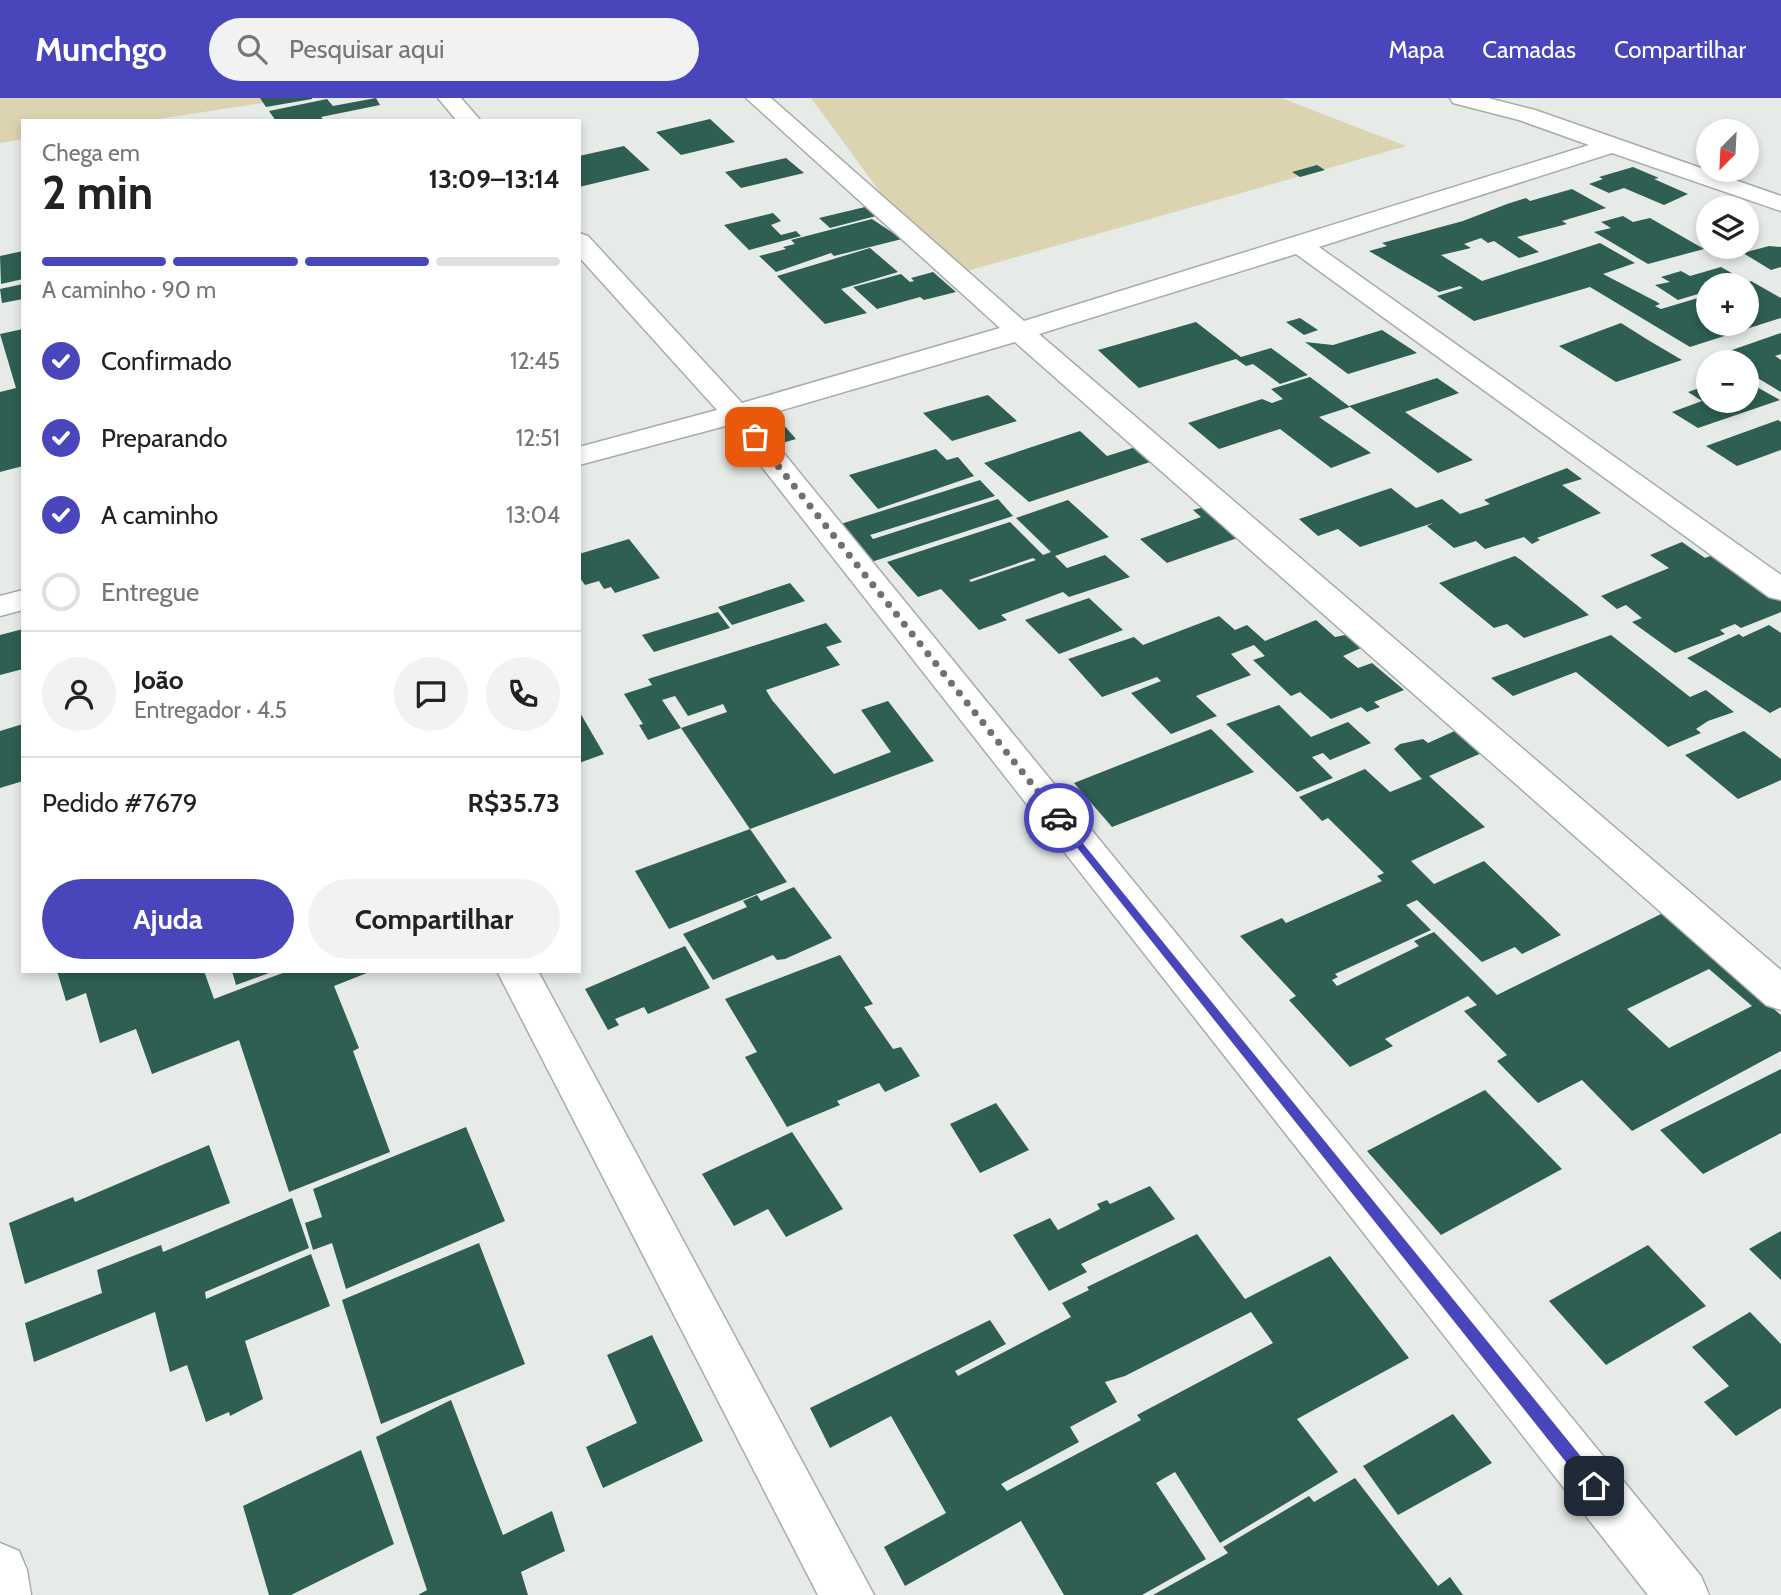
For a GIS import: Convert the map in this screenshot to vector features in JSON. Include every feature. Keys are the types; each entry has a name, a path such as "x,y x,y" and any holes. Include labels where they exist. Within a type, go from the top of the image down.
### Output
{"street":[{"path":"449,98 468,119"},
{"path":"757,98 857,184 1018,330 1781,994"},
{"path":"1461,98 1527,115 1781,204"},
{"path":"581,455 737,415 1300,245 1612,145"},
{"path":"581,243 737,415 1682,1595"},
{"path":"1300,245 1781,590"},
{"path":"0,606 21,601"},
{"path":"518,973 848,1595"},
{"path":"0,1570 4,1595"}],"shaded area":[{"path":"0,98 296,98 158,119 21,119 21,139 0,143"},
{"path":"811,98 1281,98 1406,146 943,278"}],"building":[{"path":"260,98 312,98 312,99 266,107"},
{"path":"376,98 380,105 321,117 322,119 275,119 269,111 327,99 333,106"},
{"path":"710,119 735,142 681,155 656,132"},
{"path":"624,146 650,170 581,187 581,156"},
{"path":"786,158 804,173 741,188 725,172"},
{"path":"1317,165 1325,170 1300,177 1292,172"},
{"path":"1633,167 1688,194 1664,205 1624,188 1609,193 1589,184 1603,179 1599,177"},
{"path":"1572,189 1606,208 1562,221 1567,224 1517,237 1539,252 1519,258 1494,241 1488,243 1481,238 1464,244 1471,248 1441,255 1482,281 1600,243 1635,263 1603,274 1657,302 1660,304 1655,306 1661,309 1696,299 1696,336 1725,336 1690,347 1590,287 1474,321 1437,296 1463,288 1460,286 1439,292 1369,251 1387,246 1382,243 1463,221 1526,198 1530,201"},
{"path":"865,207 876,216 830,228 819,218"},
{"path":"773,213 781,221 771,225 781,235 796,231 801,236 749,250 724,225"},
{"path":"1623,216 1633,222 1650,218 1696,244 1696,251 1648,264 1594,232 1611,228 1601,222"},
{"path":"872,219 902,239 834,256 831,253 776,272 759,256 786,249 783,247 795,244 791,240"},
{"path":"1781,247 1781,267 1771,270 1753,259 1759,259 1759,249"},
{"path":"870,248 898,272 841,289 867,313 825,324 777,276"},
{"path":"21,251 21,279 1,284 0,256"},
{"path":"1721,267 1732,273 1700,273"},
{"path":"1681,271 1690,276 1696,274 1696,295 1678,300 1655,285 1670,282 1661,277"},
{"path":"933,272 956,292 924,300 920,297 877,309 853,287 901,274 910,282 914,281 911,278"},
{"path":"21,284 21,299 2,303 0,289"},
{"path":"1759,286 1781,298 1781,318 1759,325"},
{"path":"1300,318 1318,330 1304,335 1286,322"},
{"path":"1196,322 1241,357 1271,348 1308,375 1280,384 1253,364 1246,366 1236,359 1139,388 1098,350"},
{"path":"1621,323 1682,360 1616,382 1559,346"},
{"path":"21,329 21,467 0,472 0,392 16,388 0,334"},
{"path":"1382,330 1417,353 1348,374 1305,342 1333,345"},
{"path":"1781,333 1781,354 1775,356 1781,360 1781,392 1759,379 1759,350 1732,350"},
{"path":"1310,377 1350,407 1319,417 1371,453 1331,468 1280,429 1219,449 1188,423 1262,399 1272,403 1283,399 1271,389"},
{"path":"1437,378 1459,393 1405,412 1473,460 1438,473 1349,406"},
{"path":"1759,388 1780,400 1759,407"},
{"path":"1696,389 1696,397 1688,392"},
{"path":"988,395 1017,421 952,441 923,413"},
{"path":"1696,403 1696,413 1742,413 1698,428 1672,412"},
{"path":"775,415 796,439 761,449 741,425"},
{"path":"1778,420 1781,422 1781,450 1737,466 1706,446"},
{"path":"1080,431 1107,456 1139,446 1156,460 1029,502 984,463"},
{"path":"936,449 947,460 958,457 974,476 878,509 849,475"},
{"path":"1567,468 1582,479 1562,485 1601,513 1537,538 1540,540 1532,544 1524,537 1485,549 1476,541 1454,548 1427,526 1433,523 1360,547 1338,529 1318,536 1299,519 1391,488 1416,508 1442,499 1460,514 1490,504 1484,500"},
{"path":"980,480 995,496 870,535 873,539 998,499 1013,516 859,566 828,528"},
{"path":"1068,500 1109,537 1055,556 1067,568 1105,555 1130,577 1069,597 1063,592 1001,615 1007,620 979,630 941,589 918,597 887,562 1010,522 1043,555 1051,552 1016,518","holes":["1033,558 1036,560 971,582 969,580"]},
{"path":"1204,507 1240,537 1167,563 1140,539 1201,517 1193,510"},
{"path":"629,539 660,578 615,593 611,587 604,589 599,581 585,585 581,580 581,553"},
{"path":"1682,542 1705,558 1723,551 1781,594 1781,612 1741,628 1735,624 1720,630 1725,634 1675,653 1632,622 1642,618 1626,605 1617,609 1601,596 1669,568 1650,555"},
{"path":"1515,556 1589,615 1524,638 1507,624 1494,628 1439,583"},
{"path":"790,583 805,601 732,625 718,607"},
{"path":"1089,598 1123,630 1059,654 1025,620"},
{"path":"718,612 730,628 654,652 642,635"},
{"path":"1219,616 1235,630 1247,625 1265,641 1316,620 1335,637 1345,635 1361,648 1343,656 1358,668 1372,663 1404,690 1374,702 1380,707 1367,712 1361,707 1331,719 1300,692 1291,696 1253,660 1265,656 1254,645 1231,654 1251,675 1196,696 1217,716 1171,734 1131,693 1161,681 1157,677 1102,697 1068,659 1134,637 1143,645"},
{"path":"826,623 842,642 826,647 840,665 766,690 772,700 834,774 891,752 861,710 888,701 934,761 750,829 681,728 648,740 639,725 643,724 624,694 652,685 648,679","holes":["675,696 688,716 723,704 727,712 681,728 662,700"]},
{"path":"1769,625 1781,633 1781,707 1770,713 1687,658 1739,634 1743,637"},
{"path":"21,630 21,670 0,675 0,635"},
{"path":"1611,635 1690,697 1706,690 1734,712 1708,721 1696,729 1701,733 1668,747 1576,672 1513,696 1491,678"},
{"path":"1279,705 1311,737 1348,722 1371,743 1330,760 1323,753 1312,757 1333,778 1297,792 1226,724"},
{"path":"581,714 604,754 581,762"},
{"path":"21,725 21,782 0,788 0,731"},
{"path":"1211,729 1254,772 1112,827 1074,783"},
{"path":"1459,729 1484,752 1429,776 1485,827 1411,861 1434,884 1484,861 1561,935 1522,954 1515,947 1482,962 1417,900 1406,905 1431,930 1335,974 1338,977 1332,980 1337,986 1419,946 1414,941 1434,932 1497,995 1663,913 1781,1015 1781,1051 1632,1131 1582,1080 1538,1103 1497,1061 1507,1055 1464,1011 1477,1005 1468,996 1385,1039 1393,1046 1350,1067 1289,1000 1296,996 1240,936 1282,918 1286,923 1382,881 1377,876 1384,873 1328,818 1322,821 1299,797 1365,769 1390,792 1422,779 1394,749 1400,744 1423,739 1428,743","holes":["1709,969 1752,1006 1669,1048 1627,1009"]},
{"path":"1744,731 1781,759 1781,780 1738,799 1685,755"},
{"path":"750,829 787,882 669,929 635,871"},
{"path":"794,887 832,938 785,959 777,960 773,955 713,980 683,934 747,907 743,901 757,895 761,901"},
{"path":"685,946 710,988 648,1014 644,1007 615,1019 619,1025 608,1030 585,989"},
{"path":"840,955 873,1004 864,1007 893,1049 901,1047 920,1076 885,1092 879,1083 837,1101 840,1105 787,1127 745,1057 757,1052 725,999"},
{"path":"58,973 205,973 214,999 283,973 367,973 334,986 359,1048 353,1051 390,1152 289,1192 239,1040 152,1074 136,1029 100,1043 86,993 66,1001"},
{"path":"233,973 269,973 236,985"},
{"path":"1781,1069 1781,1133 1707,1172 1703,1174 1660,1130"},
{"path":"1485,1090 1562,1169 1441,1235 1367,1151"},
{"path":"996,1103 1029,1150 980,1173 950,1124"},
{"path":"466,1127 505,1221 346,1289 332,1243 313,1250 305,1223 322,1217 313,1189"},
{"path":"792,1132 843,1209 786,1237 768,1209 734,1226 702,1174"},
{"path":"209,1145 230,1203 25,1284 9,1223 73,1197 75,1202"},
{"path":"1150,1186 1175,1219 1081,1264 1087,1272 1049,1291 1013,1235 1050,1218 1058,1230 1100,1209 1097,1204 1107,1200 1110,1204"},
{"path":"292,1198 309,1248 205,1292 206,1299 311,1254 330,1306 245,1341 263,1399 230,1416 229,1412 206,1422 187,1365 170,1372 155,1312 34,1362 25,1323 102,1293 97,1270 161,1245 163,1252"},
{"path":"1781,1231 1781,1280 1749,1249"},
{"path":"1197,1234 1245,1299 1330,1256 1409,1358 1297,1419 1338,1472 1220,1543 1175,1472 1156,1483 1206,1559 1142,1595 1064,1595 1021,1521 905,1586 884,1547 946,1513 891,1416 830,1448 810,1408 990,1320 1006,1344 955,1371 958,1376 1071,1317 1062,1303 1089,1290 1087,1287","holes":["1251,1312 1273,1343 1137,1415 1141,1420 1007,1491 1001,1484 1079,1442 1070,1427 1117,1402 1105,1382 1125,1376"]},
{"path":"479,1243 525,1364 381,1424 342,1300"},
{"path":"1648,1245 1706,1306 1606,1365 1549,1301"},
{"path":"1750,1312 1781,1344 1781,1408 1736,1436 1704,1402 1729,1386 1692,1347"},
{"path":"652,1335 703,1441 603,1488 586,1447 637,1423 607,1355"},
{"path":"451,1400 503,1535 552,1511 565,1551 521,1572 528,1595 418,1595 427,1590 376,1437"},
{"path":"1453,1414 1492,1463 1398,1515 1363,1466"},
{"path":"361,1450 394,1544 291,1595 269,1595 243,1506"},
{"path":"1355,1478 1438,1586 1450,1577 1463,1595 1153,1595 1228,1553 1223,1547 1309,1496 1314,1502"}],"way so far":[{"path":"755,437 1059,818"}],"route":[{"path":"1059,818 1594,1486"}]}
